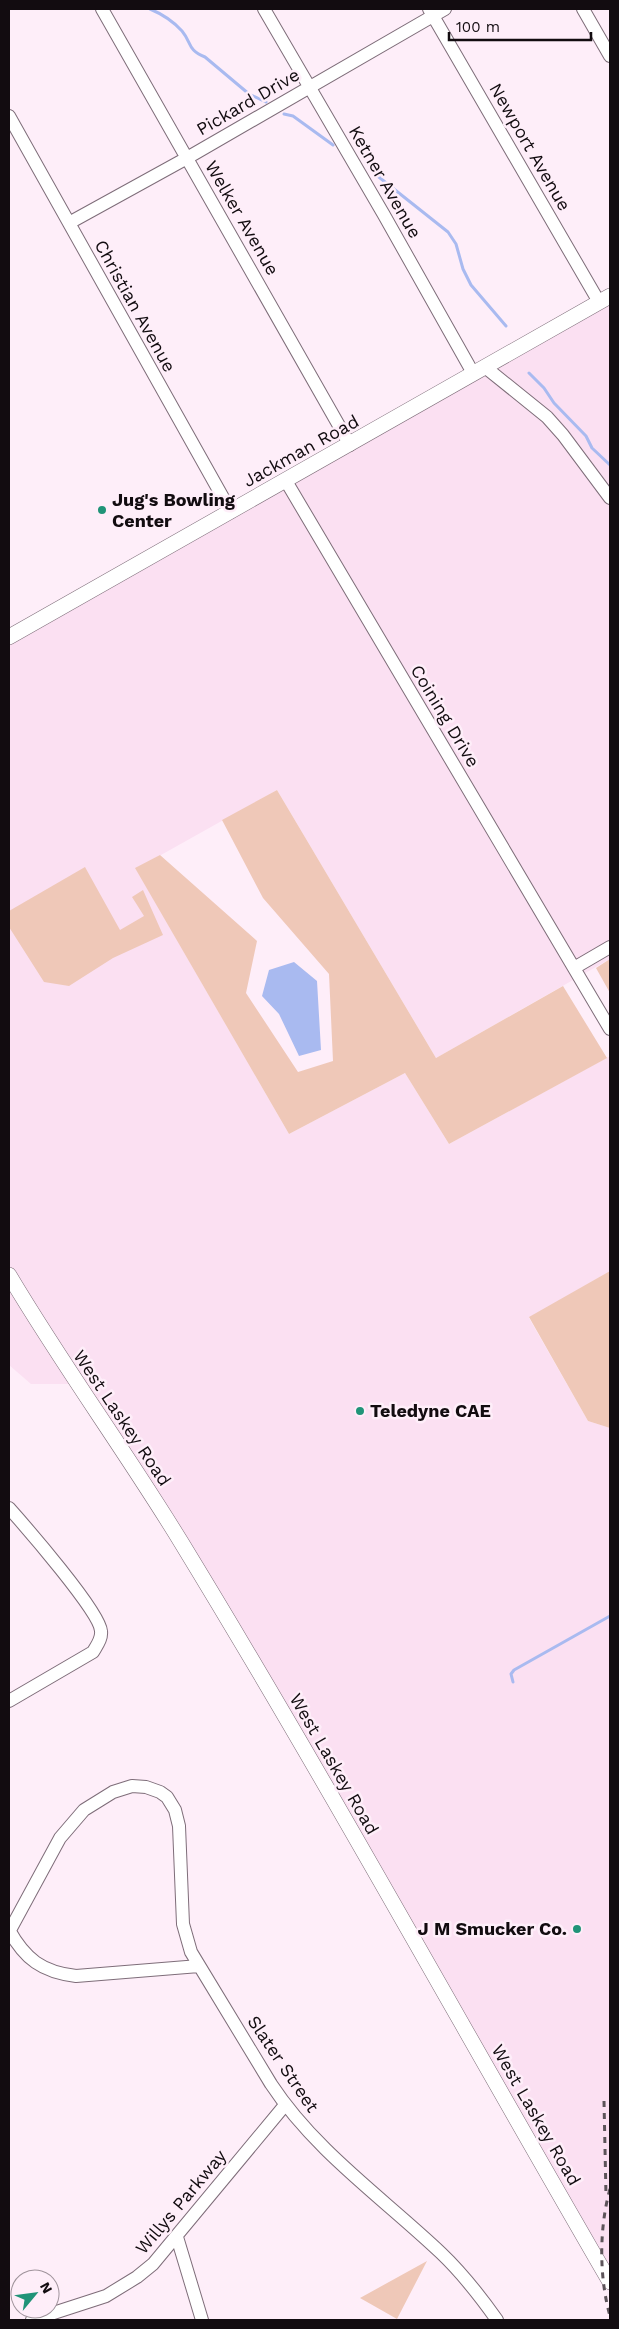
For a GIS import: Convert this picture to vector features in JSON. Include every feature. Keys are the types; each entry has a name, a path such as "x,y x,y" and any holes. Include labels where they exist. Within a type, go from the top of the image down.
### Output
{"main road":[{"name":"Jackman Road","path":"9,637 605,299"},
{"name":"West Laskey Road","path":"9,1275 54,1349 186,1550 322,1780 610,2282"}],"street":[{"name":"Welker Avenue","path":"102,9 350,445"},
{"name":"Ketner Avenue","path":"264,9 479,370"},
{"path":"583,9 610,56"},
{"name":"Pickard Drive","path":"69,223 187,158 436,11"},
{"name":"Newport Avenue","path":"436,11 605,299"},
{"name":"Christian Avenue","path":"9,116 230,512"},
{"path":"479,370 547,417 564,435 610,498"},
{"name":"Coining Drive","path":"286,481 610,1029"},
{"path":"574,968 610,947"},
{"path":"9,1508 85,1601 99,1622 101,1631 99,1642 93,1652 9,1701"},
{"name":"Slater Street","path":"9,1931 60,1838 84,1810 113,1792 132,1786 146,1787 167,1797 175,1810 178,1826 183,1924 191,1952 285,2105 333,2157 442,2254 475,2289 496,2320"},
{"path":"9,1931 24,1954 37,1964 60,1974 76,1976 199,1966"},
{"name":"Willys Parkway","path":"32,2320 89,2303 120,2288 153,2264 285,2105"},
{"path":"176,2236 202,2320"}],"shaded area":[{"path":"610,297 610,959 436,1058 277,790 136,869 289,1134 405,1073 449,1144 610,1056 610,1271 529,1318 588,1421 610,1428 610,2283 334,1800 77,1384 31,1384 9,1365 9,637"},
{"path":"277,790 436,1058 563,986 607,1058 449,1144 405,1073 289,1134 135,868 160,855 257,941 246,993 298,1072 333,1061 329,974 263,898 222,820"},
{"path":"85,867 120,930 144,916 132,897 143,890 163,935 113,958 69,986 44,982 9,927 9,911"},
{"path":"610,959 610,993 596,968"},
{"path":"610,1271 610,1428 588,1421 529,1317"},
{"path":"427,2261 397,2319 360,2298"}],"water":[{"path":"294,962 317,981 321,1050 299,1056 279,1014 262,996 269,970"}],"waterway":[{"path":"150,9 179,27 195,52 205,57 249,94 266,102"},
{"path":"284,114 293,116 333,145"},
{"path":"375,174 448,232 456,244 463,269 471,285 506,326"},
{"path":"529,373 544,388 554,403 586,436 592,448 610,465"},
{"path":"513,1682 511,1674 514,1670 610,1616"}],"railway":[{"path":"604,2101 606,2196"},
{"path":"610,2189 602,2236 602,2269 610,2316"}],"place":[{"name":"Jug's Bowling Center","path":"102,510"},
{"name":"Teledyne CAE","path":"360,1411"},
{"name":"J M Smucker Co.","path":"577,1929"}]}
